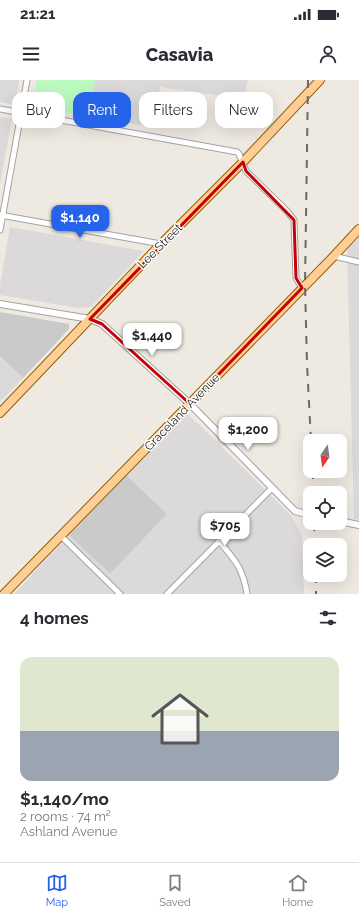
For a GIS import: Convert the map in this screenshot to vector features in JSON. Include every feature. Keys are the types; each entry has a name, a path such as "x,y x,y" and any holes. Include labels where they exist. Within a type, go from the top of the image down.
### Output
{"main road":[{"name":"Lee Street","path":"0,413 161,244 243,162 320,80"},
{"name":"Graceland Avenue","path":"4,594 359,229"}],"street":[{"path":"25,92 27,80"},
{"path":"0,110 12,112"},
{"path":"65,121 237,152 246,171 287,211 294,220 296,278 302,288"},
{"path":"0,230 1,216 18,128"},
{"path":"1,216 161,244"},
{"path":"334,256 359,262"},
{"path":"0,304 90,319 102,324 190,404 295,511 303,513"},
{"path":"167,594 272,488"},
{"path":"347,522 359,525"},
{"path":"60,535 120,594"},
{"path":"219,541 238,565 245,579 247,594"}],"highlighted area":[{"path":"243,162 246,171 294,220 296,278 302,288 190,404 102,324 90,319"}],"shaded area":[{"path":"0,80 19,80 17,92 12,92 12,104 0,102"},
{"path":"95,80 248,80 245,92 215,92 215,95 207,94 207,92 195,92 160,87 159,92 139,92 139,125 131,123 131,92 93,92"},
{"path":"0,117 12,119 0,185"},
{"path":"10,227 144,251 91,307 78,308 0,295 0,285"},
{"path":"359,235 359,520 354,519 347,249"},
{"path":"0,312 69,324 69,329 23,378 0,356"},
{"path":"0,356 23,378 0,402"},
{"path":"187,413 291,515 302,535 304,594 14,594 69,535 110,574 167,514 126,475"},
{"path":"126,475 167,514 110,574 69,535"}],"green space":[{"path":"37,80 95,80 93,92 73,92 73,114 65,112 65,92 35,92"}],"railway":[{"path":"308,80 305,285 311,434"},
{"path":"313,478 313,486"},
{"path":"314,530 315,538"},
{"path":"316,582 316,594"}]}
